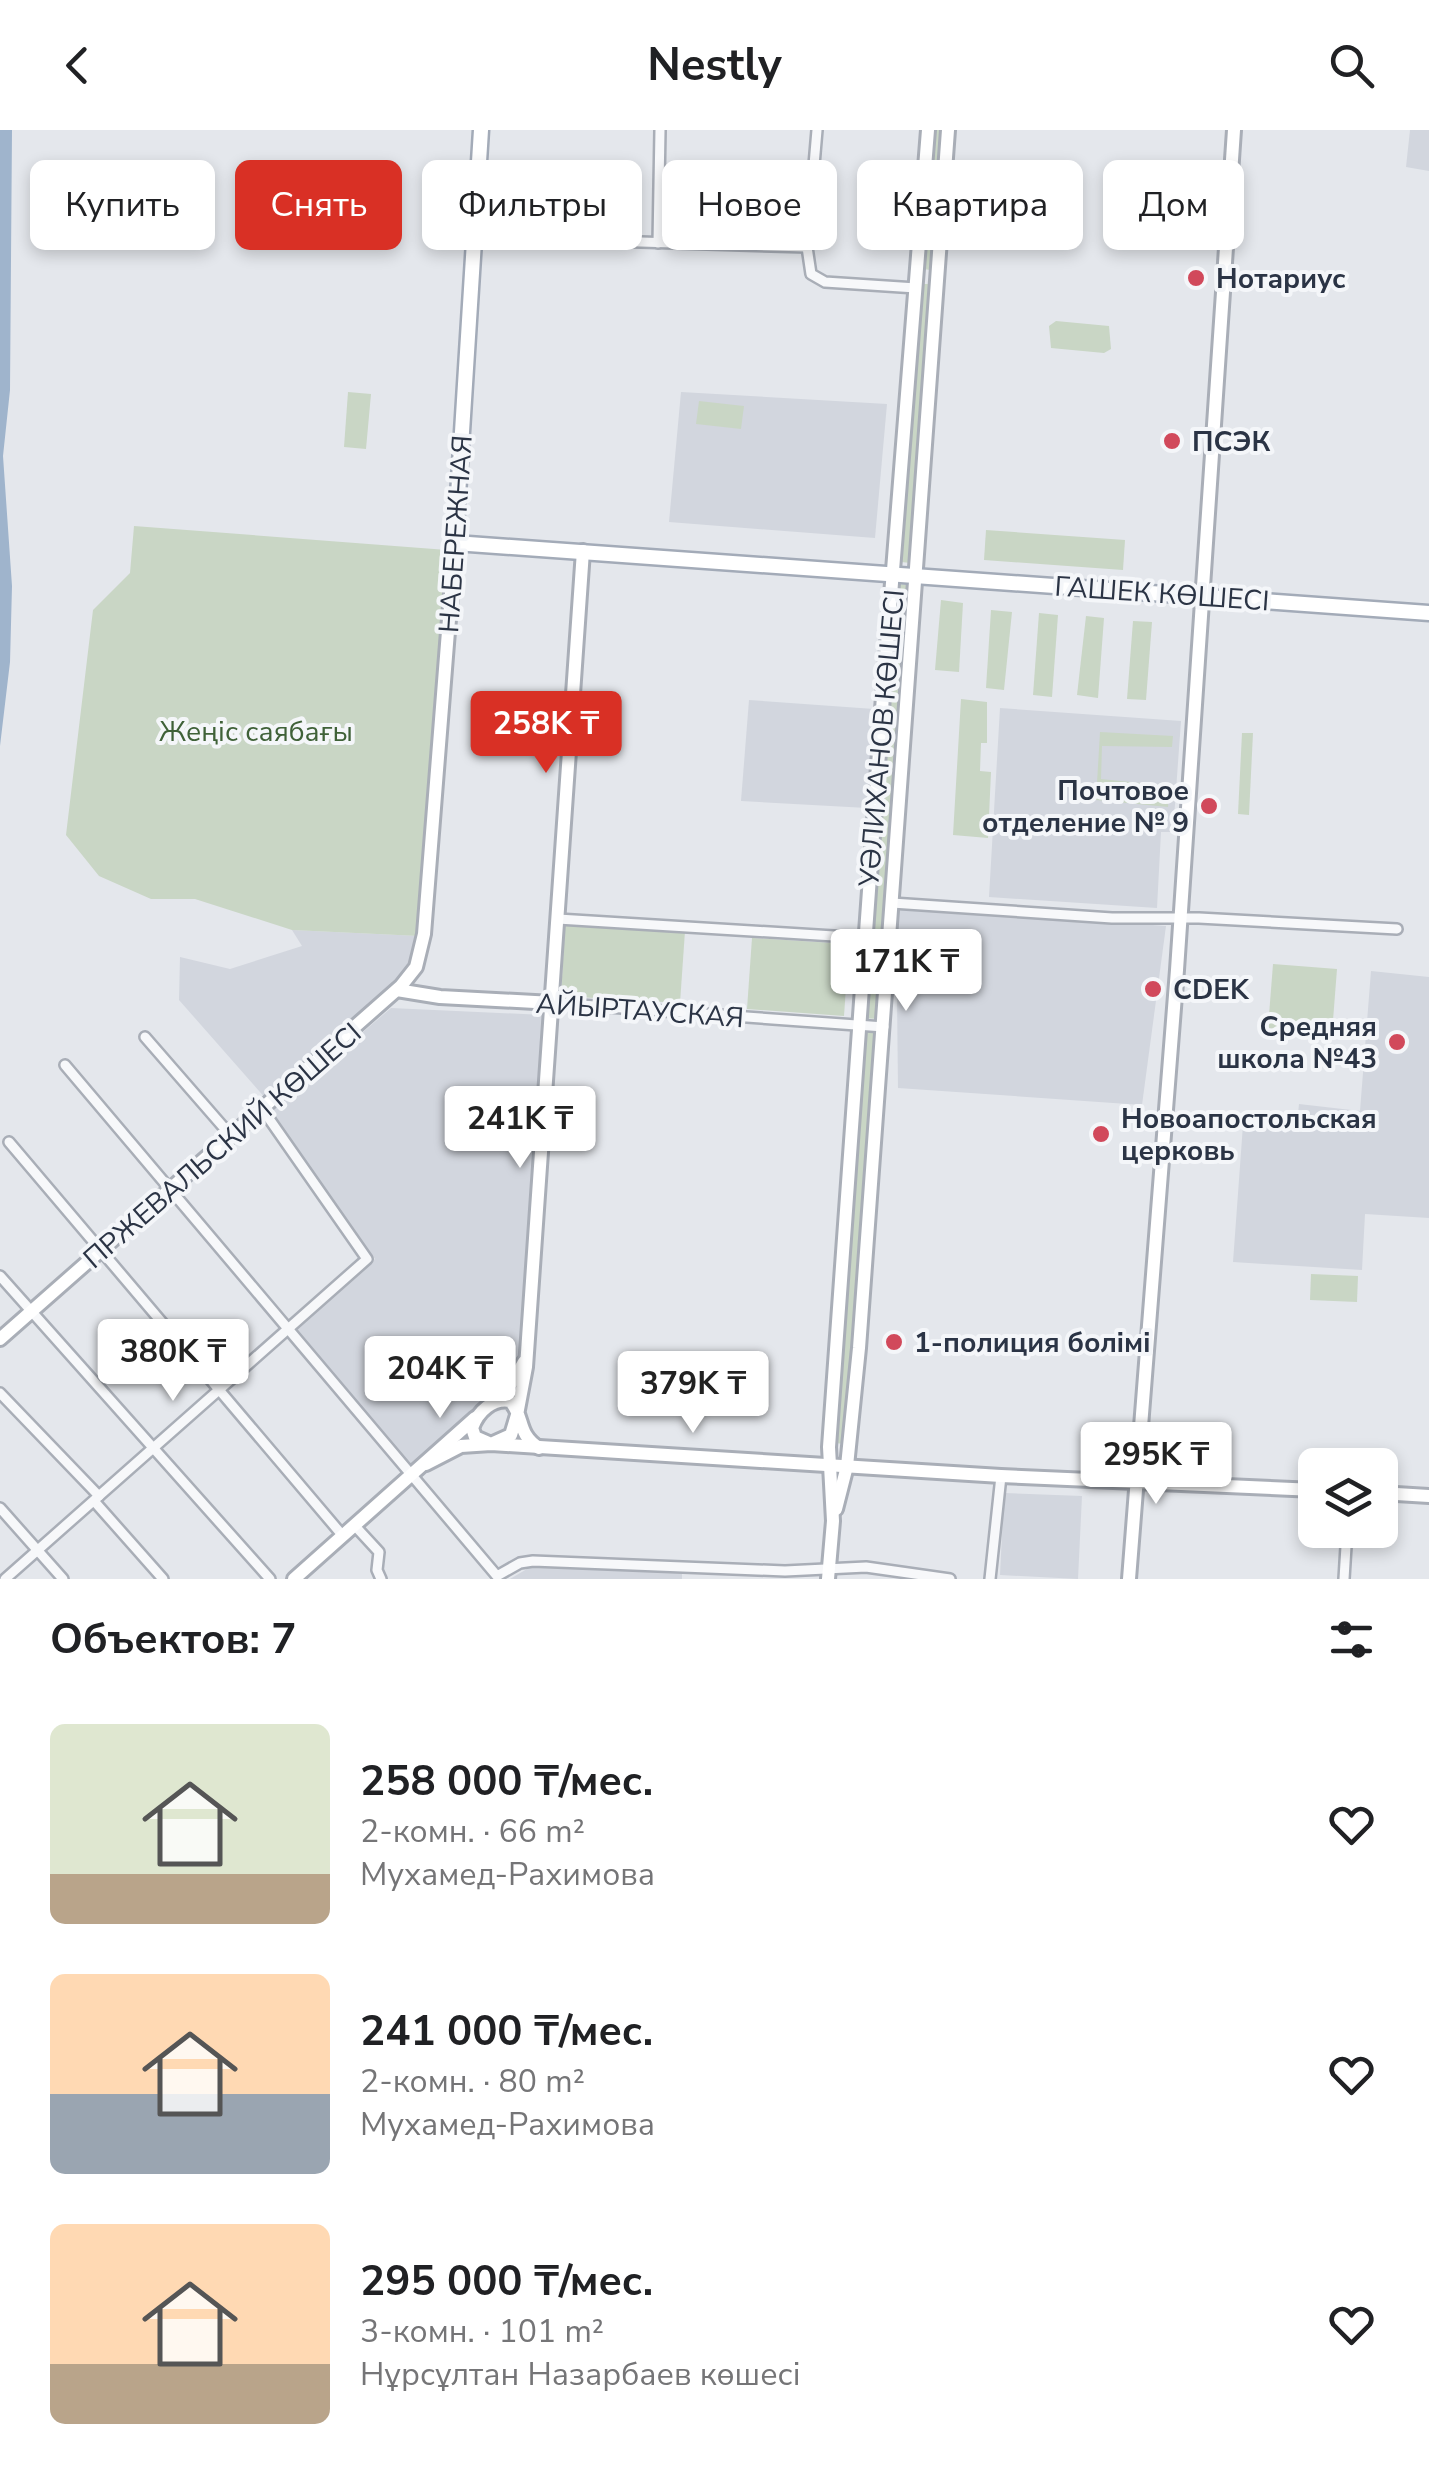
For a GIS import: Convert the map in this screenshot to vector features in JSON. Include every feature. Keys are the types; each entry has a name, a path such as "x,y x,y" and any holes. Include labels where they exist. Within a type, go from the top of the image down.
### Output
{"main road":[{"name":"НАБЕРЕЖНАЯ","path":"397,990 416,967 432,863 481,130"},
{"name":"УӘЛИХАНОВ КӨШЕСІ","path":"833,1521 830,1465 891,573 928,130"},
{"name":"УӘЛИХАНОВ КӨШЕСІ","path":"833,1521 847,1466 884,1028 948,130"},
{"path":"1129,1579 1180,919 1234,130"},
{"name":"ГАШЕК КӨШЕСІ","path":"456,543 1429,613"},
{"path":"546,1449 524,1435 518,1415 514,1403 505,1400 484,1410 472,1431 478,1440 491,1444 511,1435 518,1415 530,1342 583,552"},
{"path":"873,838 898,840"},
{"path":"416,967 416,982 428,996"},
{"name":"АЙЫРТАУСКАЯ","path":"397,990 428,996 553,1003"},
{"name":"ПРЖЕВАЛЬСКИЙ КӨШЕСІ","path":"0,1338 397,990"},
{"path":"294,1579 426,1464 513,1381 530,1342"},
{"path":"426,1464 461,1446 491,1444 1001,1476 1298,1489"},
{"path":"1398,1495 1429,1496"},
{"path":"829,1574 833,1521"}],"street":[{"path":"658,244 660,130"},
{"path":"814,160 817,130"},
{"path":"642,243 662,244"},
{"path":"807,250 809,270 817,279 917,282 936,278"},
{"path":"892,904 1112,918 1397,929"},
{"path":"558,919 866,938"},
{"name":"АЙЫРТАУСКАЯ","path":"553,1003 884,1028"},
{"path":"146,1037 232,1137"},
{"path":"65,1065 497,1576 533,1560 829,1574 866,1567 950,1579"},
{"path":"5,1579 368,1258 263,1110"},
{"path":"9,1142 343,1536"},
{"path":"0,1276 270,1579"},
{"path":"0,1392 163,1579"},
{"path":"990,1579 1001,1476"},
{"path":"0,1508 63,1579"},
{"path":"355,1526 379,1552 376,1570 380,1579"},
{"path":"1344,1579 1346,1548"},
{"path":"865,1579 866,1567"}],"shaded area":[{"path":"1410,130 1429,130 1429,171 1406,167"},
{"path":"681,392 887,404 875,538 669,522"},
{"path":"749,700 874,709 867,808 741,801"},
{"path":"1000,708 1181,721 1173,832 1161,832 1157,908 989,897"},
{"path":"896,906 1166,926 1142,1105 898,1088"},
{"path":"292,930 419,936 409,963 380,999 267,1100 179,1000 180,957 230,969 302,946"},
{"path":"1371,971 1429,977 1429,1218 1365,1214 1362,1270 1233,1262 1244,1111 1298,1114 1299,1104 1360,1111"},
{"path":"391,1008 544,1015 520,1357 501,1385 411,1469 296,1330 375,1259 271,1111"},
{"path":"1004,1493 1082,1496 1078,1579 1000,1575"},
{"path":"532,1566 682,1572 682,1579 510,1579"}],"green space":[{"path":"933,130 942,130 940,160 931,160"},
{"path":"924,250 933,250 931,270 922,269"},
{"path":"921,284 930,284 911,563 901,562"},
{"path":"1056,321 1109,326 1111,349 1104,353 1051,348 1049,326"},
{"path":"348,392 371,394 366,449 344,447"},
{"path":"699,401 744,406 741,429 696,424"},
{"name":"Жеңіс саябағы","path":"134,526 447,550 419,936 292,930 195,899 151,899 99,876 66,835 93,610 130,573"},
{"path":"986,530 1125,540 1123,570 984,560"},
{"path":"896,584 909,585 877,1019 865,1018"},
{"path":"941,600 963,603 959,672 935,670"},
{"path":"991,610 1012,612 1004,690 986,688"},
{"path":"1039,613 1058,615 1052,697 1033,695"},
{"path":"1086,616 1104,618 1098,698 1077,695"},
{"path":"1133,621 1152,622 1146,700 1127,699"},
{"path":"961,699 987,702 987,743 981,743 980,771 991,772 988,838 953,835"},
{"path":"1100,732 1173,736 1172,747 1102,746 1101,779 1169,786 1168,807 1096,800"},
{"path":"1242,733 1253,733 1249,815 1238,814"},
{"path":"565,924 685,931 680,1003 561,996"},
{"path":"752,938 849,944 844,1016 747,1009"},
{"path":"1273,964 1337,969 1332,1033 1268,1028"},
{"path":"864,1030 876,1031 846,1444 834,1443"},
{"path":"1311,1274 1358,1276 1357,1302 1310,1300"}],"water":[{"path":"0,130 12,130 10,390 3,456 12,586 10,662 0,746"}],"place":[{"name":"Нотариус","path":"1196,278"},
{"name":"ПСЭК","path":"1172,441"},
{"name":"Почтовое отделение № 9","path":"1209,806"},
{"name":"CDEK","path":"1153,989"},
{"name":"Средняя школа №43","path":"1397,1042"},
{"name":"Новоапостольская церковь","path":"1101,1134"},
{"name":"1-полиция болiмi","path":"894,1342"}]}
